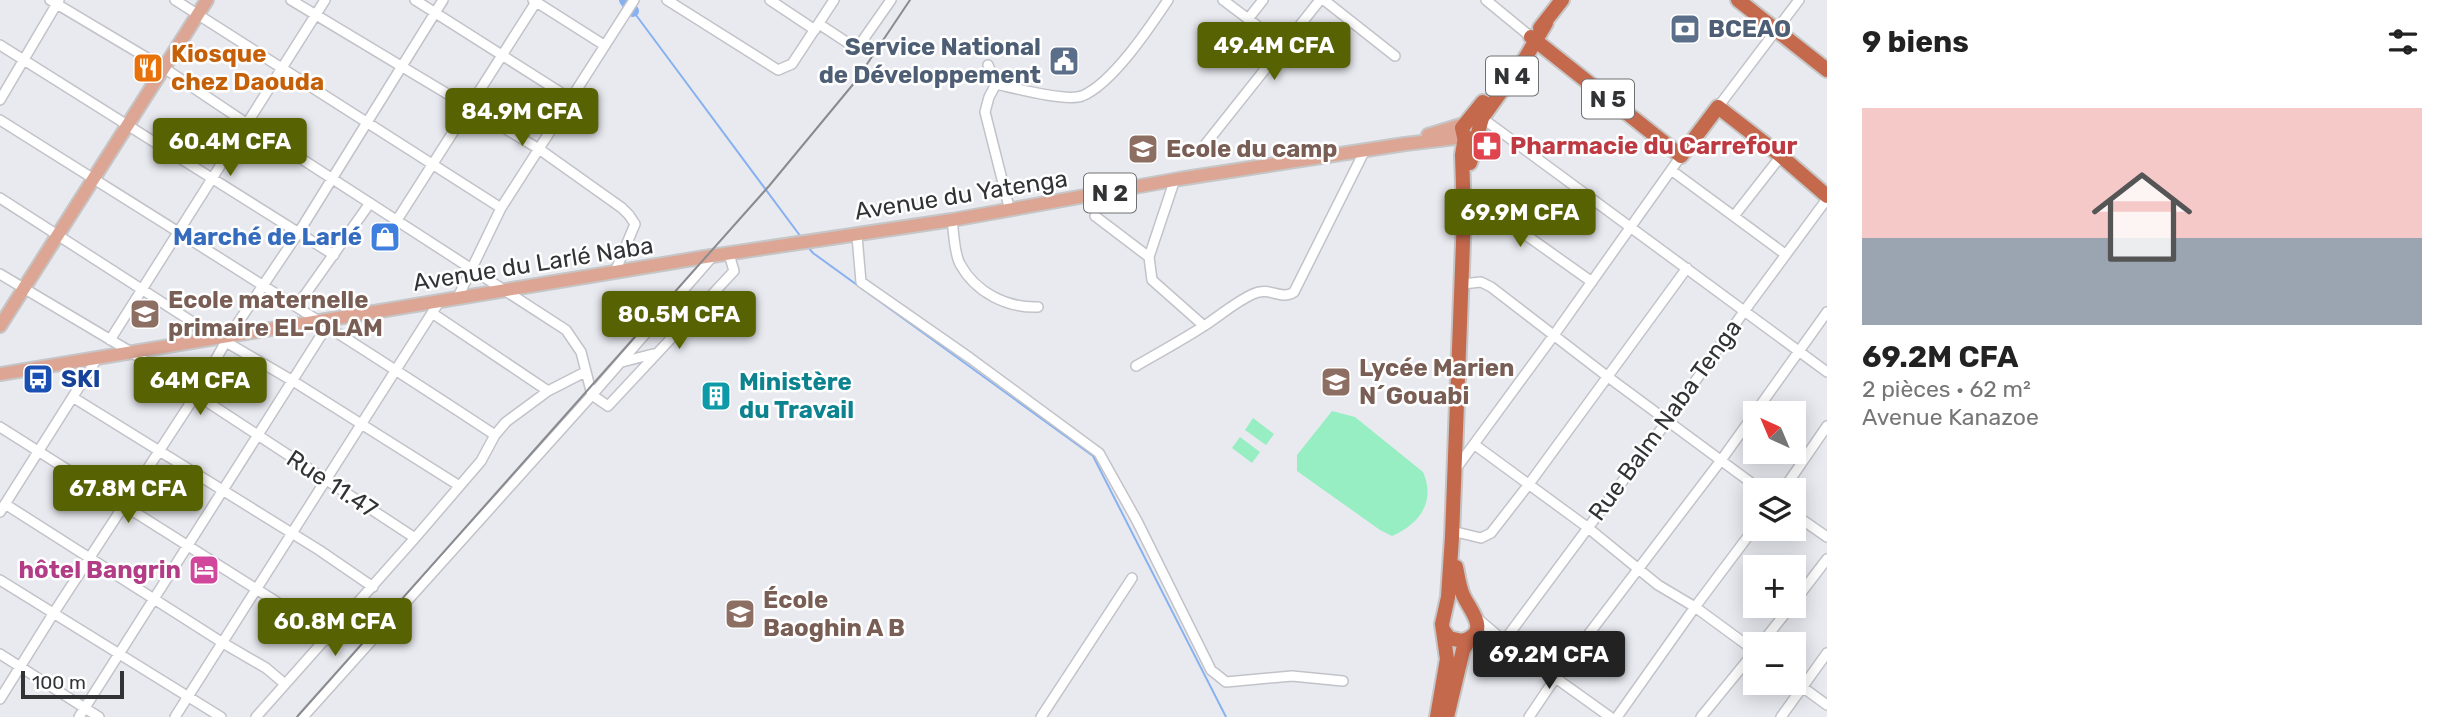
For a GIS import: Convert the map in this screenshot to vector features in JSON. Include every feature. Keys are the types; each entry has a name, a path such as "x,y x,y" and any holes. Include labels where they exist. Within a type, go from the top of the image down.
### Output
{"highway":[{"name":"N 4","path":"1471,129 1562,0"},
{"path":"1738,0 1827,70"},
{"name":"N 5","path":"1533,39 1681,156"},
{"path":"1681,156 1718,107 1782,156 1827,197"},
{"path":"1437,717 1447,659 1442,624 1452,534 1455,470 1462,284 1462,170 1471,129"},
{"path":"1447,717 1464,647 1477,628 1474,614 1460,587 1452,534"},
{"path":"1445,614 1458,607 1474,614"},
{"path":"1443,630 1455,641 1465,641 1472,637"}],"main road":[{"path":"0,326 207,0"},
{"name":"Avenue du Yatenga","path":"784,245 815,243 1010,211 1174,181 1405,144 1471,129"},
{"name":"Avenue du Larlé Naba","path":"0,374 200,340 228,339 436,308 457,299 784,245"}],"street":[{"path":"175,0 501,208"},
{"path":"291,0 539,149 622,208 633,219 634,228 615,272"},
{"path":"110,340 325,0"},
{"path":"415,0 571,99"},
{"path":"0,699 195,397 262,284 299,232 443,0"},
{"path":"457,299 501,208 634,0"},
{"path":"667,0 778,70 792,64 831,1"},
{"path":"770,0 854,47 858,47 891,0"},
{"path":"996,84 1029,92 1081,96 1104,81 1146,33 1168,0"},
{"path":"1223,0 1284,46"},
{"path":"1248,19 1264,0"},
{"path":"1204,146 1322,0 1395,56"},
{"path":"1486,0 1533,39"},
{"path":"1718,107 1799,0"},
{"path":"0,100 55,1 164,68 508,290 571,335 581,352 592,395 608,406 734,271 729,254"},
{"path":"397,220 535,1 604,45"},
{"path":"0,45 334,255"},
{"path":"988,65 996,84"},
{"path":"996,84 985,112 1010,211"},
{"path":"0,120 324,323 495,435"},
{"path":"1471,129 1632,227 1827,372"},
{"path":"1136,366 1250,295 1263,290 1284,295 1294,292 1365,150"},
{"path":"1455,470 1681,156"},
{"path":"1734,216 1782,156"},
{"path":"1671,170 1785,254"},
{"path":"1174,181 1149,257 1152,280 1204,326"},
{"path":"1464,190 1592,282"},
{"name":"Rue Balm Naba Tenga","path":"1504,641 1668,420 1827,197"},
{"path":"0,198 194,323 198,328 200,340"},
{"path":"296,306 370,203"},
{"path":"1095,216 1149,257"},
{"path":"952,220 959,263 987,295 1023,308 1038,307"},
{"path":"857,236 861,282 990,372 1099,453 1137,521 1211,670 1226,682 1292,676 1343,681"},
{"path":"303,717 712,257"},
{"path":"1452,534 1486,538 1529,484 1687,268"},
{"name":"Rue 11.47","path":"0,274 131,352 195,397 415,538"},
{"path":"1462,284 1481,282 1491,287 1745,478"},
{"path":"175,717 436,308 548,391"},
{"path":"1529,717 1556,677 1721,460 1827,312"},
{"path":"79,717 293,380 324,323"},
{"path":"228,339 458,485"},
{"path":"620,362 655,354"},
{"path":"99,357 3,508 266,668 285,684"},
{"path":"256,717 481,461 495,435 520,410 548,391 585,372"},
{"path":"74,398 223,489 373,587"},
{"path":"1791,478 1827,426"},
{"path":"0,427 297,615 326,640"},
{"path":"1475,445 1587,527 1658,584 1743,642"},
{"path":"1806,522 1827,537"},
{"path":"1617,717 1744,541"},
{"path":"1806,586 1827,559"},
{"path":"1041,717 1132,578"},
{"path":"0,580 221,717"},
{"path":"1474,614 1504,641 1610,717"},
{"path":"1770,632 1781,618"},
{"path":"1472,637 1504,641"},
{"path":"1806,682 1827,653"},
{"path":"0,654 99,717"},
{"path":"1701,717 1743,666"},
{"path":"1806,691 1827,705"},
{"path":"1781,717 1797,695"}],"green space":[{"path":"1332,411 1355,417 1423,472 1428,493 1426,502 1418,518 1402,531 1392,536 1380,530 1297,471 1297,455"},
{"path":"1253,418 1274,434 1266,445 1245,430"},
{"path":"1240,437 1260,452 1252,463 1232,448"}],"waterway":[{"path":"625,0 633,11"},
{"path":"633,11 801,237"},
{"path":"808,247 1093,456 1226,717"}],"railway":[{"path":"297,717 769,186 855,82 910,0"}],"place":[{"name":"BCEAO","path":"1685,29"},
{"name":"Service National de Développement","path":"1064,61"},
{"name":"Kiosque chez Daouda","path":"148,68"},
{"name":"Pharmacie du Carrefour","path":"1487,146"},
{"name":"Ecole du camp","path":"1143,149"},
{"name":"Marché de Larlé","path":"385,237"},
{"name":"Ecole maternelle primaire EL-OLAM","path":"145,314"},
{"name":"SKI","path":"38,379"},
{"name":"Lycée Marien N´Gouabi","path":"1336,382"},
{"name":"Ministère du Travail","path":"716,396"},
{"name":"hôtel Bangrin","path":"204,570"},
{"name":"École Baoghin A B","path":"740,614"}]}
